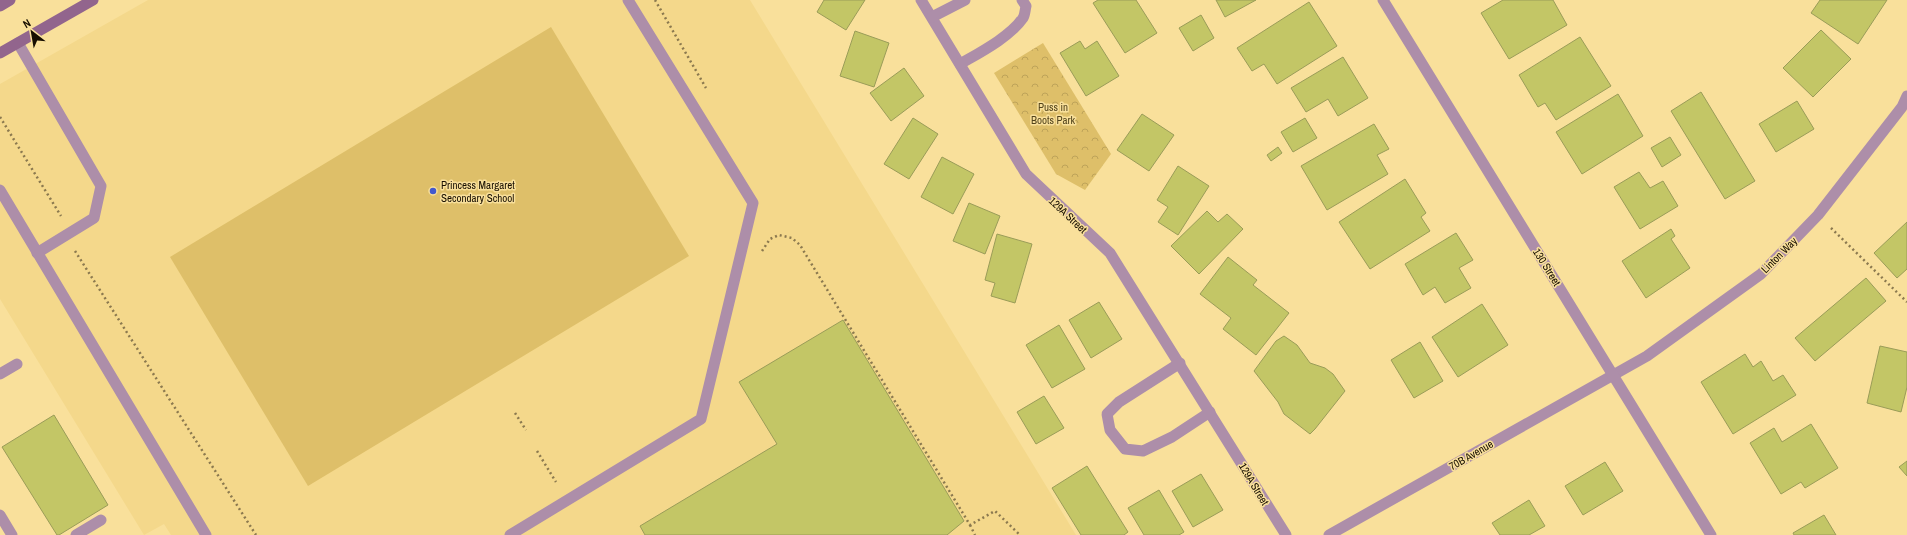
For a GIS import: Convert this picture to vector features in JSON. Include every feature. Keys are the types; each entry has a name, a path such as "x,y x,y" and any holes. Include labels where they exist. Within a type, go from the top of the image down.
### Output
{"main road":[{"path":"0,6 10,0"},
{"path":"0,53 93,0"}],"street":[{"path":"510,535 701,419 718,352 722,325 753,203 628,0"},
{"name":"129A Street","path":"921,0 1026,174 1110,253 1286,535"},
{"path":"932,18 965,0"},
{"path":"960,64 985,50 1011,30 1024,17 1026,6 1022,0"},
{"name":"130 Street","path":"1383,0 1711,535"},
{"path":"18,43 101,186 94,218 38,253"},
{"name":"Linton Way","path":"1613,375 1647,356 1761,274 1818,215 1902,107 1907,96"},
{"path":"0,190 206,535"},
{"path":"1180,363 1119,402 1107,414 1110,430 1125,449 1143,451 1172,437 1210,412"},
{"path":"0,374 17,364"},
{"name":"70B Avenue","path":"1329,535 1613,375"},
{"path":"0,515 12,535"},
{"path":"76,535 101,520"}],"path":[{"path":"0,117 62,218"},
{"path":"1829,226 1907,302"},
{"path":"762,252 770,240 779,234 792,238 800,245 975,535"},
{"path":"73,248 256,535"},
{"path":"515,413 526,430"},
{"path":"537,451 556,482"},
{"path":"970,525 994,511 1020,535"}],"shaded area":[{"name":"Princess Margaret Secondary School","path":"148,0 750,0 1076,535 171,535 164,524 144,535 0,299 0,84"}],"green space":[{"path":"551,27 689,256 308,486 170,257"},
{"name":"Puss in Boots Park","path":"1043,43 1111,154 1085,190 1056,174 994,73"}],"building":[{"path":"824,0 865,0 846,30 817,12"},
{"path":"1098,0 1136,0 1157,33 1125,53 1093,3"},
{"path":"1216,0 1256,0 1225,17"},
{"path":"1503,0 1553,0 1567,25 1509,59 1481,13"},
{"path":"1820,0 1887,0 1858,44 1811,13"},
{"path":"1309,2 1337,46 1277,84 1264,64 1252,71 1237,48"},
{"path":"1201,15 1214,38 1193,51 1179,28"},
{"path":"1821,30 1851,59 1813,97 1783,68"},
{"path":"855,31 889,43 874,87 840,76"},
{"path":"1580,37 1611,86 1556,120 1545,103 1538,107 1519,75"},
{"path":"1080,41 1085,49 1097,41 1119,76 1086,96 1060,53"},
{"path":"1343,57 1368,98 1338,116 1328,99 1306,112 1291,88"},
{"path":"904,68 924,96 891,121 870,93"},
{"path":"1701,92 1755,181 1725,199 1671,111"},
{"path":"1618,94 1643,136 1582,174 1556,132"},
{"path":"1797,101 1814,129 1776,152 1759,124"},
{"path":"1142,114 1174,135 1149,171 1117,150"},
{"path":"913,118 938,134 909,179 884,164"},
{"path":"1305,118 1317,138 1293,152 1281,132"},
{"path":"1374,124 1389,149 1377,155 1388,174 1327,210 1301,166"},
{"path":"1670,137 1681,155 1662,167 1651,148"},
{"path":"1278,147 1282,153 1271,161 1267,155"},
{"path":"942,157 974,174 953,214 921,197"},
{"path":"1178,166 1209,186 1178,235 1158,222 1168,207 1157,200"},
{"path":"1639,172 1650,188 1663,181 1678,206 1640,229 1614,187"},
{"path":"1405,179 1426,213 1421,217 1430,231 1370,269 1339,222"},
{"path":"969,203 1000,216 985,254 953,241"},
{"path":"1207,211 1218,222 1227,214 1243,229 1199,274 1171,246"},
{"path":"1907,222 1907,269 1897,278 1874,253"},
{"path":"1671,229 1675,236 1671,239 1690,268 1646,298 1622,261"},
{"path":"1456,233 1473,260 1459,268 1471,288 1445,303 1435,287 1423,295 1405,264"},
{"path":"997,234 1032,244 1015,303 991,296 995,283 985,280"},
{"path":"1228,257 1257,280 1253,285 1289,313 1256,355 1223,329 1231,318 1200,294"},
{"path":"1866,278 1886,301 1815,361 1795,338"},
{"path":"1099,302 1122,339 1091,358 1069,320"},
{"path":"1482,304 1508,345 1458,377 1432,337"},
{"path":"843,320 964,521 947,535 645,535 640,526 777,444 739,382"},
{"path":"1059,325 1085,369 1052,388 1026,345"},
{"path":"1284,336 1297,345 1310,363 1325,368 1333,374 1345,391 1310,434 1284,414 1278,402 1254,371 1276,341"},
{"path":"1420,342 1443,381 1414,398 1391,360"},
{"path":"1880,346 1907,352 1907,387 1901,412 1867,403"},
{"path":"1745,354 1753,367 1761,361 1773,381 1783,375 1796,395 1733,434 1701,382"},
{"path":"1044,396 1064,428 1036,444 1017,412"},
{"path":"54,415 108,505 59,535 57,535 2,447"},
{"path":"1811,424 1838,468 1805,488 1801,482 1781,494 1750,443 1774,428 1782,442"},
{"path":"1907,461 1907,476 1899,467"},
{"path":"1605,462 1623,491 1583,515 1565,486"},
{"path":"1087,466 1128,532 1124,535 1081,535 1052,488"},
{"path":"1201,474 1223,510 1193,527 1172,491"},
{"path":"1159,490 1184,532 1179,535 1144,535 1128,508"},
{"path":"1529,500 1545,526 1529,535 1500,535 1492,523"},
{"path":"1824,515 1836,535 1794,535 1793,533"}],"place":[{"name":"Princess Margaret Secondary School","path":"433,191"}]}
